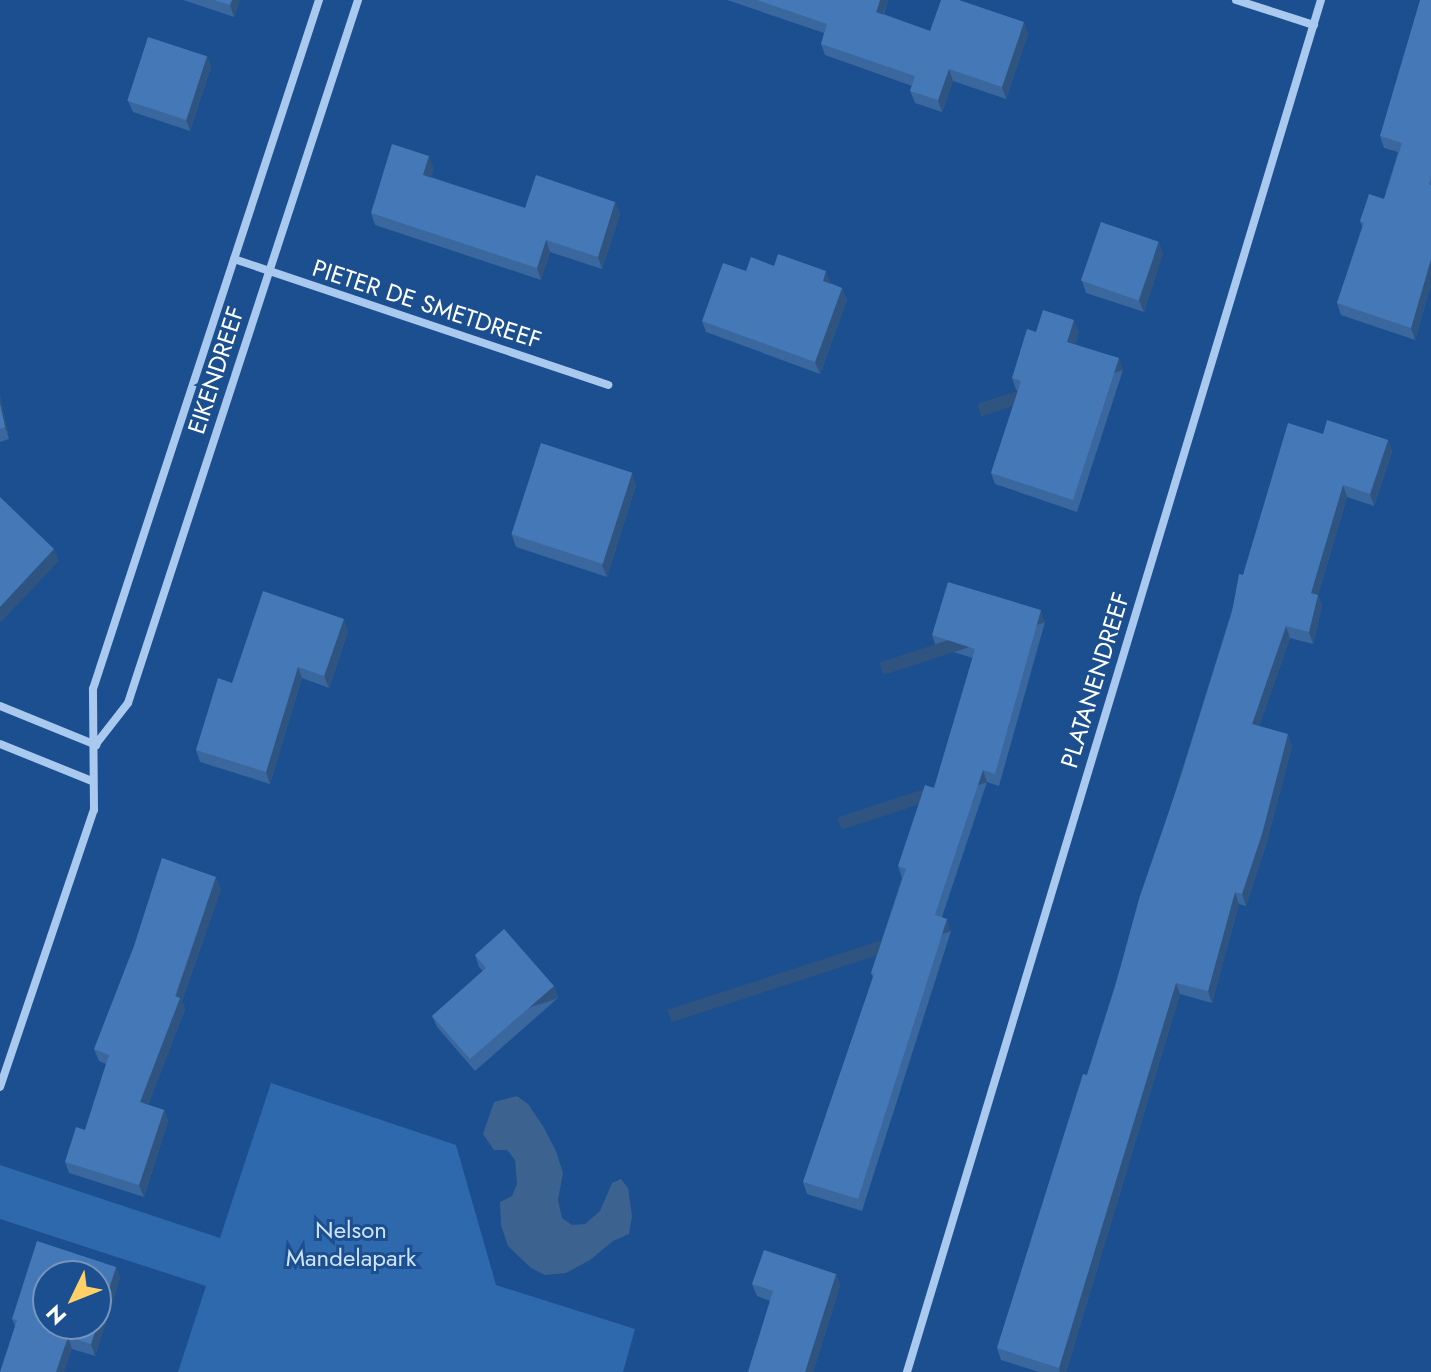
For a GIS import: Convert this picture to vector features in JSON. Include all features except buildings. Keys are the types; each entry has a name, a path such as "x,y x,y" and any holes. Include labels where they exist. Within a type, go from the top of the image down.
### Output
{"street":[{"name":"EIKENDREEF","path":"0,1087 94,810 92,781 96,745 93,689 319,0"},
{"name":"EIKENDREEF","path":"96,745 128,703 358,0"},
{"path":"1236,0 1314,25"},
{"name":"PLATANENDREEF","path":"907,1372 1321,0"},
{"name":"PIETER DE SMETDREEF","path":"234,259 268,273 608,385"},
{"path":"0,706 96,745"},
{"path":"0,744 92,781"}],"green space":[{"name":"Nelson Mandelapark","path":"271,1083 456,1145 496,1285 635,1329 623,1372 178,1372 206,1286 0,1219 0,1165 220,1238"}],"shaded area":[{"path":"517,1096 528,1104 556,1151 563,1173 558,1200 562,1218 572,1225 585,1224 600,1211 612,1183 621,1179 628,1188 632,1216 629,1234 613,1241 590,1260 566,1273 545,1275 531,1268 508,1246 501,1225 500,1202 512,1196 517,1184 515,1160 507,1150 494,1150 483,1134 494,1102"}]}
